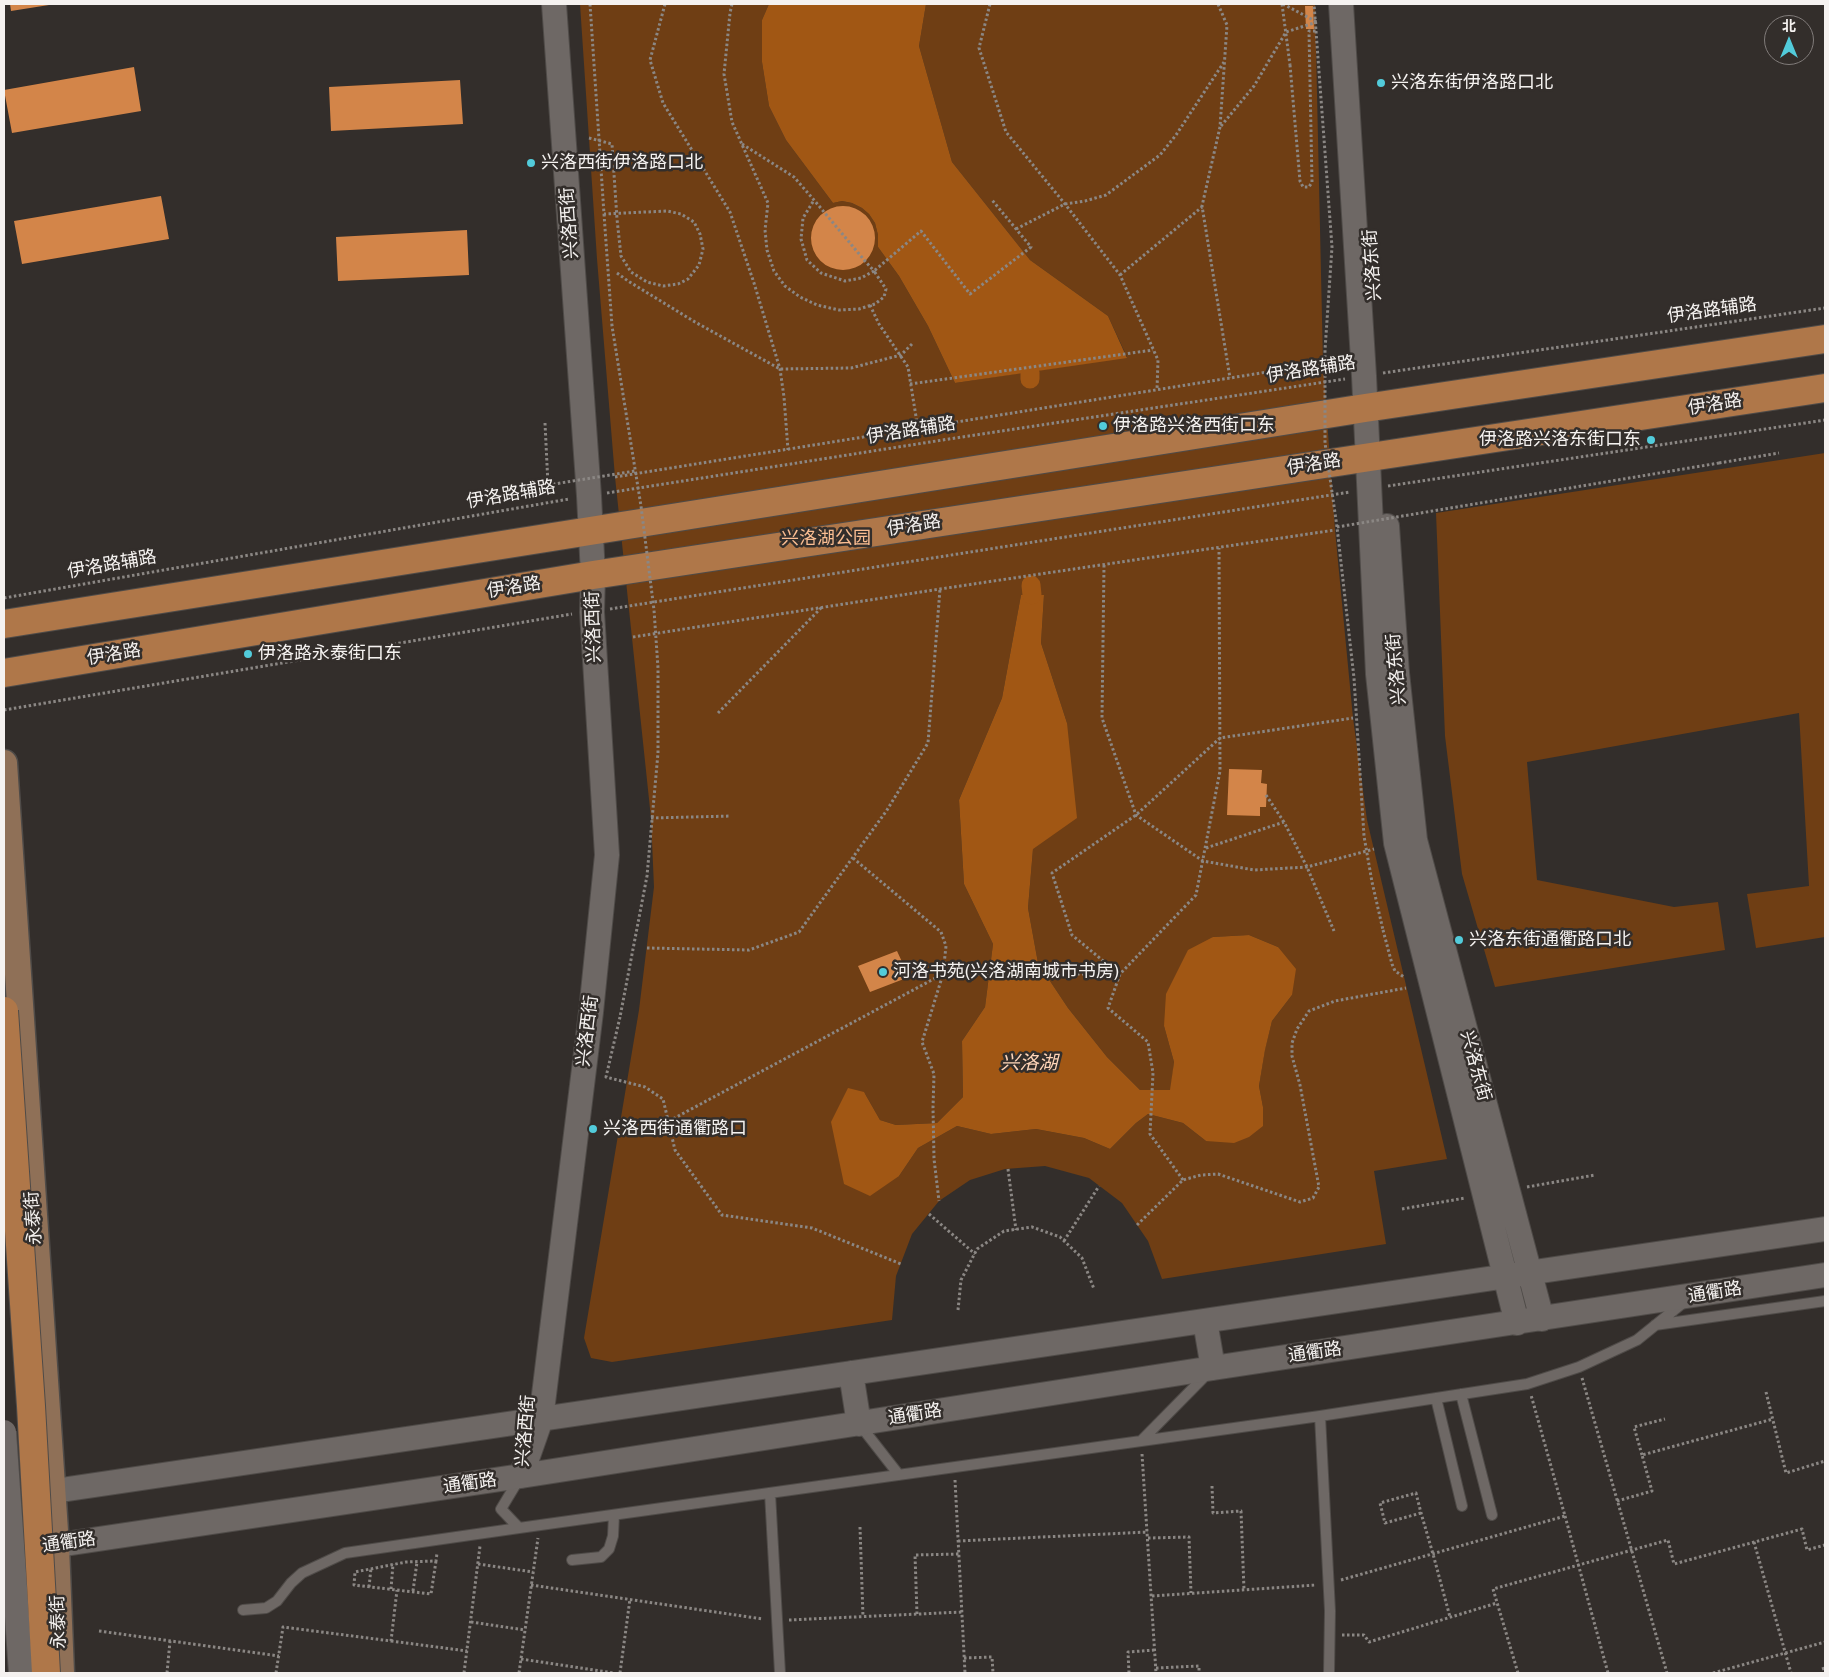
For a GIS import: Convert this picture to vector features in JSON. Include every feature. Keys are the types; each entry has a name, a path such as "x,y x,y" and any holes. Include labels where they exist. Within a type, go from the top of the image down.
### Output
{"main road":[{"path":"4,624 1373,407 1825,339"},
{"name":"伊洛路","path":"4,673 586,576 1825,388"},
{"name":"永泰街","path":"4,763 53,1490 60,1673"},
{"path":"4,1010 31,1406 46,1673"}],"street":[{"name":"兴洛西街","path":"539,4 582,497"},
{"name":"兴洛西街","path":"521,1476 533,1420 591,1012 606,855 586,612 584,532 554,4"},
{"name":"兴洛东街","path":"1341,4 1372,375"},
{"name":"兴洛东街","path":"1355,4 1376,456 1378,674 1396,843 1517,1323"},
{"name":"兴洛东街","path":"1377,488 1415,840 1542,1319"},
{"path":"4,1499 53,1490 1825,1229"},
{"name":"通衢路","path":"4,1552 56,1546 521,1476 1825,1275"},
{"path":"1205,1321 1213,1368"},
{"path":"851,1373 859,1424"},
{"path":"4,1432 22,1673"}],"lane":[{"path":"243,1610 266,1608 277,1601 291,1583 302,1573 345,1553 1320,1416 1528,1384 1578,1366 1637,1340 1690,1297"},
{"path":"1654,1326 1825,1301"},
{"path":"1141,1441 1213,1368"},
{"path":"1461,1394 1492,1515"},
{"path":"1436,1398 1462,1506"},
{"path":"1320,1416 1329,1584 1329,1673"},
{"path":"859,1424 899,1475"},
{"path":"519,1528 501,1509 521,1476"},
{"path":"770,1493 780,1673"},
{"path":"572,1560 601,1557 610,1549 614,1515"}],"path":[{"path":"590,4 612,326 654,610 658,668 658,753 647,876 620,1017 606,1077 645,1087 663,1098 675,1150 722,1215 812,1228 901,1264"},
{"path":"665,4 650,60 664,103 730,212 780,369 788,450"},
{"path":"732,4 724,74 732,122 768,204 765,230 767,250 774,271 785,286 800,297 817,305 839,310 859,309 875,304 884,296 886,289 874,270 794,177 742,143"},
{"path":"990,4 979,48 1006,132 1120,275 1158,360 1157,390"},
{"path":"1218,4 1227,25 1220,127 1202,206 1230,378"},
{"path":"1220,127 1254,86 1286,32 1317,22 1283,4"},
{"path":"1283,4 1300,181 1303,187 1308,187 1312,182 1308,31 1316,31"},
{"path":"1314,4 1332,247 1325,350 1325,443 1354,678 1364,836 1372,882 1392,964 1395,972 1404,977"},
{"path":"1016,230 1065,204 1086,201 1106,195 1160,155 1176,136 1224,62"},
{"path":"589,138 612,144 616,218 621,256 632,272 647,282 663,286 678,284 688,278 699,265 703,249 700,234 694,222 681,214 667,211 604,214"},
{"path":"814,200 804,218 801,239 807,260 821,274 846,282 861,278 874,270 921,231 970,294 1031,247 992,200"},
{"path":"1120,275 1202,206"},
{"path":"617,273 628,282 695,322 780,369 851,368 901,355 912,344"},
{"path":"870,305 879,324 908,367 918,429"},
{"name":"伊洛路辅路","path":"4,598 582,497 949,439 1825,308"},
{"path":"910,384 1153,350"},
{"path":"615,476 788,450 1324,363"},
{"path":"4,710 586,612 1825,420"},
{"path":"545,423 548,485 635,472"},
{"path":"633,637 940,588 1219,548 1779,454"},
{"path":"1183,1180 1150,1134 1153,1072 1148,1042 1108,1008 1120,974 1196,895 1220,771 1219,548"},
{"path":"1104,565 1102,718 1136,814 1203,861 1254,870 1307,867 1374,849"},
{"path":"647,948 749,950 799,932 887,810 928,743 940,588"},
{"path":"718,714 822,607"},
{"path":"1120,974 1072,935 1052,873 1136,814 1220,738 1353,718"},
{"path":"1266,795 1284,822 1307,867 1334,931"},
{"path":"651,818 731,816"},
{"path":"1205,848 1284,822"},
{"path":"853,858 941,932 946,946 943,974 922,1042 934,1074 934,1159 939,1201"},
{"path":"669,1121 943,974 1120,974"},
{"path":"1137,1225 1183,1180 1200,1175 1218,1174 1300,1202 1313,1198 1319,1187 1300,1085 1292,1056 1292,1043 1297,1029 1309,1011 1335,1001 1406,988"},
{"path":"1008,1169 1016,1230"},
{"path":"1526,1187 1595,1175"},
{"path":"1064,1241 1099,1186"},
{"path":"1402,1209 1468,1197"},
{"path":"929,1214 974,1254"},
{"path":"958,1310 961,1280 974,1254 977,1249 1004,1231 1032,1227 1060,1237 1082,1258 1094,1289"},
{"path":"1578,1366 1667,1673"},
{"path":"1528,1384 1608,1673"},
{"path":"1766,1392 1786,1473 1825,1461"},
{"path":"1617,1501 1652,1491 1634,1427 1665,1419"},
{"path":"1642,1455 1773,1419"},
{"path":"1141,1441 1156,1673"},
{"path":"955,1467 965,1673"},
{"path":"1212,1486 1212,1513 1241,1511 1244,1590"},
{"path":"1421,1512 1385,1523 1380,1503 1416,1493 1450,1617"},
{"path":"1152,1596 1329,1584 1565,1516"},
{"path":"519,1673 539,1525"},
{"path":"860,1527 863,1617"},
{"path":"1518,1673 1493,1589 1668,1540 1674,1564 1802,1529 1807,1550 1825,1545"},
{"path":"958,1541 1148,1532"},
{"path":"464,1673 482,1533"},
{"path":"1148,1538 1189,1537 1191,1593"},
{"path":"436,1561 393,1564 355,1572 354,1585 431,1594 436,1561 439,1540"},
{"path":"1754,1542 1791,1673"},
{"path":"917,1614 915,1555 959,1554"},
{"path":"414,1591 417,1562"},
{"path":"390,1589 393,1564"},
{"path":"478,1564 533,1572"},
{"path":"370,1587 371,1568"},
{"path":"532,1585 777,1621 962,1612"},
{"path":"391,1641 397,1590"},
{"path":"620,1673 630,1599"},
{"path":"1330,1635 1364,1636 1369,1642 1497,1603"},
{"path":"471,1622 525,1630"},
{"path":"276,1673 283,1627 467,1651"},
{"path":"99,1631 279,1656"},
{"path":"167,1673 170,1641"},
{"path":"1713,1673 1825,1642"},
{"path":"1130,1673 1128,1652 1155,1650"},
{"path":"964,1658 992,1657 993,1673"},
{"path":"521,1659 614,1673"},
{"path":"1156,1668 1199,1666 1199,1673"}],"green space":[{"name":"兴洛湖公园","path":"580,4 769,4 762,20 762,62 769,106 786,140 833,203 842,201 852,203 869,214 875,223 878,247 899,276 928,326 955,383 1127,357 1108,316 1030,260 952,162 919,46 926,4 1315,4 1323,363 1335,530 1353,718 1367,820 1447,1159 1374,1171 1386,1244 1162,1279 1148,1241 1122,1203 1089,1178 1045,1166 1005,1169 970,1180 939,1201 912,1234 896,1276 892,1320 612,1362 591,1358 584,1338 639,1010 654,887 651,818 615,477 597,259","holes":["1021,595 1044,595 1041,643 1067,723 1033,849 1028,908 1038,963 1068,1008 1107,1057 1140,1090 1171,1090 1174,1062 1164,1026 1213,937 1249,935 1278,947 1292,995 1272,1021 1259,1086 1263,1107 1206,1141 1183,1123 1148,1114 1136,1123 1110,1149 1084,1138 1036,1129 991,1134 957,1126 918,1148 899,1176 864,1092 880,1120 896,1125 937,1123 963,1097 962,1041 985,1007 993,944 964,884 959,800 1002,698"]},
{"path":"1825,453 1825,937 1756,948 1747,894 1809,886 1799,713 1527,762 1537,880 1674,907 1718,902 1725,950 1495,987 1462,874 1445,736 1436,513"}],"water":[{"path":"769,4 926,4 919,46 952,162 1030,260 1108,316 1127,358 955,383 928,326 899,276 878,247 875,223 869,214 852,203 842,201 833,203 786,140 769,106 762,62 762,20"},
{"name":"兴洛湖","path":"1021,595 1044,595 1041,643 1067,723 1077,818 1033,849 1028,908 1038,963 1068,1008 1107,1057 1140,1090 1170,1090 1174,1062 1164,1026 1166,994 1188,950 1213,937 1249,935 1278,947 1296,969 1292,995 1272,1021 1265,1050 1259,1086 1263,1107 1263,1126 1249,1137 1234,1143 1206,1141 1183,1123 1148,1114 1136,1123 1110,1149 1084,1138 1036,1129 991,1134 957,1126 918,1148 899,1176 870,1196 844,1184 831,1122 848,1088 864,1092 880,1120 896,1125 937,1123 963,1097 962,1041 985,1007 993,944 964,884 959,800 1002,698"}],"building":[{"path":"10,4 49,4 49,5 11,11"},
{"path":"1305,6 1313,6 1314,29 1306,29"},
{"path":"134,67 141,111 12,133 4,90"},
{"path":"460,80 463,124 331,131 329,87"},
{"path":"161,196 169,239 22,264 14,221"},
{"path":"843,206 861,211 866,215 870,220 875,238 870,256 866,261 861,265 843,270 825,265 820,261 816,256 811,238 816,220 820,215 825,211"},
{"path":"467,230 469,275 338,281 336,237"},
{"path":"1229,769 1262,770 1261,783 1267,784 1266,807 1260,807 1260,816 1227,815"},
{"name":"河洛书苑(兴洛湖南城市书房)","path":"897,951 909,977 870,992 858,966"}],"waterway":[{"path":"1030,372 1030,379"},
{"path":"1031,585 1032,595"}],"place":[{"name":"兴洛东街伊洛路口北","path":"1381,83"},
{"name":"兴洛西街伊洛路口北","path":"531,163"},
{"name":"伊洛路兴洛西街口东","path":"1103,426"},
{"name":"伊洛路兴洛东街口东","path":"1651,440"},
{"name":"伊洛路永泰街口东","path":"248,654"},
{"name":"兴洛东街通衢路口北","path":"1459,940"},
{"name":"河洛书苑(兴洛湖南城市书房)","path":"883,972"},
{"name":"兴洛西街通衢路口","path":"593,1129"}]}
